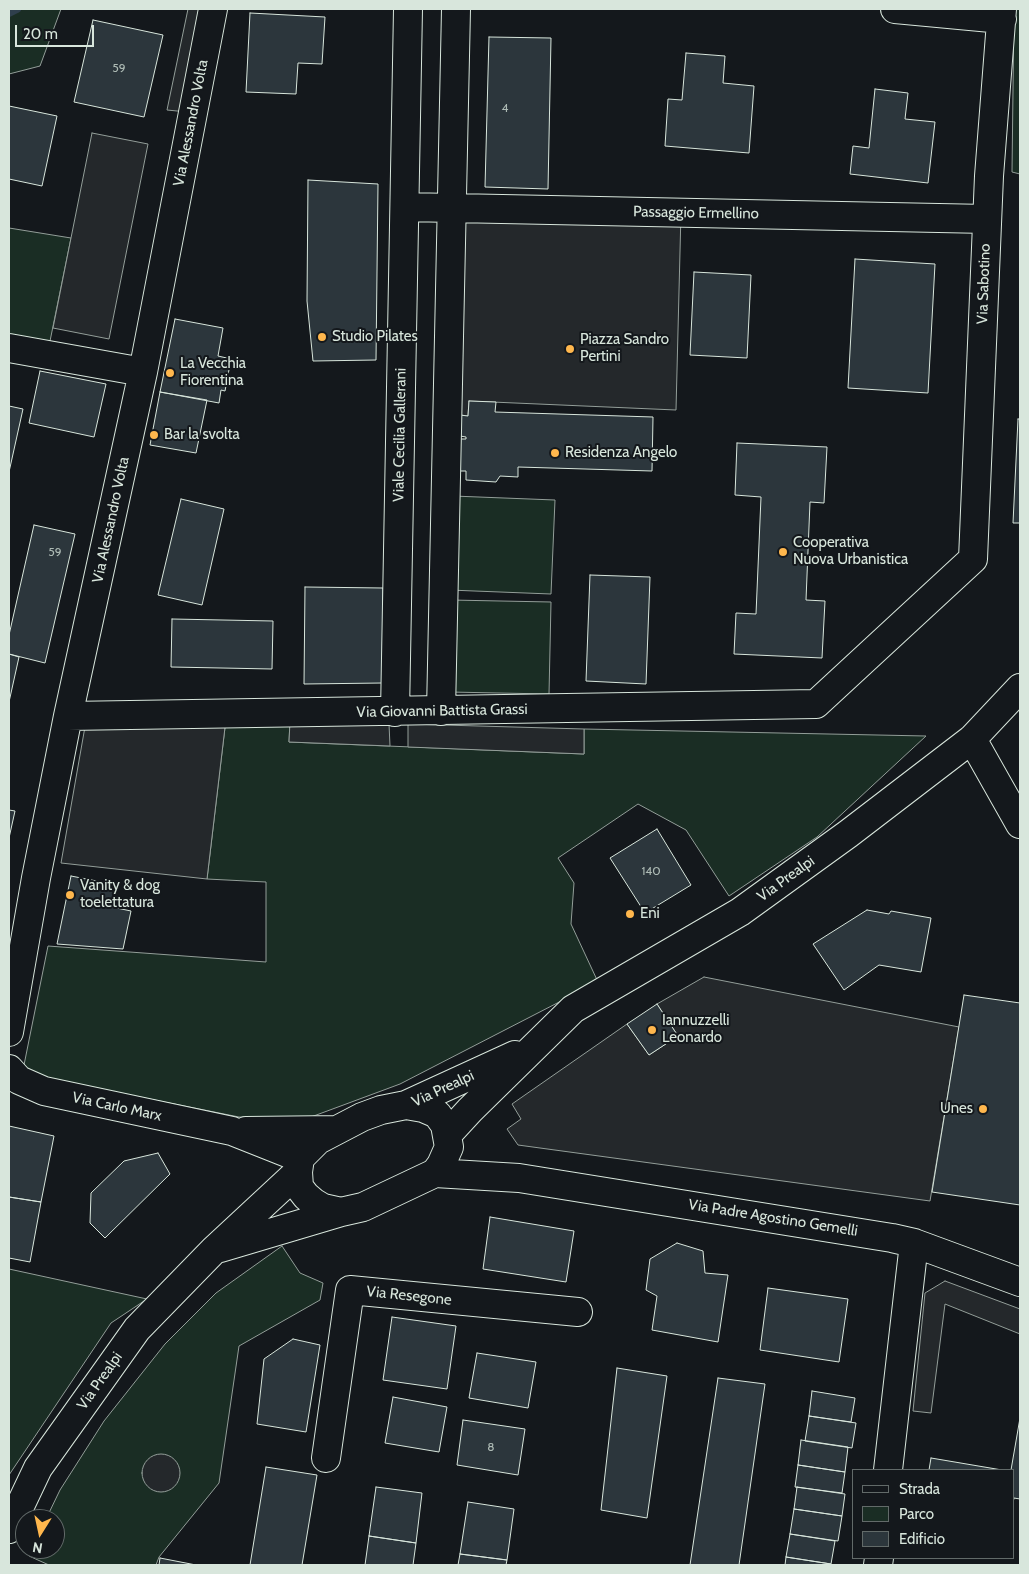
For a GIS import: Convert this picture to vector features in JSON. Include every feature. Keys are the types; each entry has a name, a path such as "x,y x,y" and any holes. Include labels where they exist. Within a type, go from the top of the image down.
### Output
{"street":[{"name":"Via Alessandro Volta","path":"9,1032 36,878 68,716 143,372 213,9"},
{"name":"Viale Cecilia Gallerani","path":"395,712 408,9"},
{"path":"442,711 456,9"},
{"path":"895,9 1002,14"},
{"name":"Via Sabotino","path":"816,704 973,559 987,219 1002,14"},
{"name":"Passaggio Ermellino","path":"405,207 987,219"},
{"path":"9,348 143,372"},
{"name":"Via Prealpi","path":"214,1250 363,1207 435,1173 442,1165 448,1141 470,1110 573,1009 740,912 848,834 972,739 1020,688"},
{"name":"Via Giovanni Battista Grassi","path":"68,716 816,704"},
{"path":"972,739 1020,824"},
{"name":"Via Prealpi","path":"9,1529 38,1468 137,1329 299,1165 318,1140 381,1110 406,1106 535,1046"},
{"name":"Via Carlo Marx","path":"9,1070 19,1080 44,1091 232,1131 336,1130"},
{"path":"406,1106 423,1108 437,1114 445,1125 448,1141"},
{"name":"Via Carlo Marx","path":"232,1131 299,1165"},
{"name":"Via Padre Agostino Gemelli","path":"448,1141 519,1178"},
{"path":"299,1165 299,1186 313,1202 323,1208 341,1212"},
{"name":"Via Padre Agostino Gemelli","path":"435,1173 519,1178 914,1242 1020,1282"},
{"path":"888,1469 914,1242"},
{"name":"Via Resegone","path":"326,1458 350,1290 578,1312"}],"green space":[{"path":"9,9 61,9 40,66 9,74"},
{"path":"1014,9 1020,9 1020,174 1012,172"},
{"path":"9,228 71,238 49,346 9,339"},
{"path":"453,496 555,500 551,594 449,590"},
{"path":"450,600 551,602 549,694 449,692"},
{"path":"226,719 290,721 289,742 584,754 584,729 926,736 817,837 729,896 686,830 638,804 558,858 574,883 571,924 598,982 400,1084 311,1117 239,1117 35,1076 24,1065 48,946 266,962 266,882 207,879"},
{"path":"282,1246 300,1273 323,1283 320,1300 239,1346 219,1483 159,1557 156,1565 49,1565 36,1559 65,1559 65,1509 51,1509 60,1490 104,1421 165,1344 216,1293"},
{"path":"9,1269 147,1299 111,1323 9,1475"}],"shaded area":[{"path":"188,9 209,9 187,112 167,110"},
{"path":"92,133 148,144 109,339 53,328"},
{"name":"Piazza Sandro Pertini","path":"464,208 681,212 676,410 469,401 468,416 460,415"},
{"path":"226,719 207,879 61,863 86,721"},
{"path":"290,721 389,724 390,746 289,742"},
{"path":"408,724 584,729 584,754 408,747"},
{"path":"704,977 959,1027 930,1201 518,1145 507,1129 521,1119 512,1104 627,1024 649,1055 678,1036 657,1004"},
{"path":"945,1281 1020,1309 1020,1334 945,1304 931,1413 913,1411 925,1293"},
{"path":"161,1454 174,1460 180,1473 174,1486 161,1492 148,1486 142,1473 148,1460"}],"building":[{"path":"250,13 325,17 322,64 298,63 296,94 246,92"},
{"path":"93,20 163,35 144,117 74,102"},
{"path":"489,37 551,38 548,189 485,187"},
{"path":"686,53 725,56 723,83 754,86 749,153 665,146 668,99 682,100"},
{"path":"875,89 908,93 905,119 935,122 928,183 850,174 853,146 869,148"},
{"path":"9,106 57,116 42,186 9,179"},
{"path":"308,180 378,184 376,360 313,361 307,301"},
{"path":"855,259 935,264 928,393 848,388"},
{"path":"694,272 751,275 747,358 690,355"},
{"path":"175,319 223,328 218,356 231,359 225,391 221,390 219,403 160,392"},
{"path":"40,371 106,384 94,437 29,423"},
{"path":"160,392 207,400 196,453 150,445"},
{"name":"Residenza Angelo","path":"469,401 496,402 495,412 653,417 652,471 518,467 518,477 500,476 496,482 466,480 466,471 457,471 459,439 466,439 466,437 460,436 460,415 468,416"},
{"path":"9,406 23,409 9,472"},
{"path":"1018,419 1020,419 1020,523 1013,523"},
{"name":"Cooperativa Nuova Urbanistica","path":"737,443 827,447 824,503 810,502 806,600 825,601 822,658 734,654 736,613 756,614 761,497 735,495"},
{"path":"181,499 224,509 202,605 158,595"},
{"path":"34,525 75,534 45,663 9,654 9,635"},
{"path":"590,575 650,577 646,684 586,681"},
{"path":"305,587 383,588 382,683 304,684"},
{"path":"172,619 273,621 272,669 171,667"},
{"path":"9,654 19,657 9,702"},
{"path":"9,810 15,811 9,838"},
{"path":"657,829 691,885 645,913 610,858"},
{"path":"71,876 117,885 112,907 131,911 123,949 57,944"},
{"path":"867,910 889,914 891,911 931,918 921,972 879,965 844,990 813,944"},
{"name":"Unes","path":"964,995 1020,1003 1020,1205 932,1192"},
{"name":"Iannuzzelli Leonardo","path":"657,1004 678,1036 649,1055 627,1024"},
{"path":"9,1126 54,1136 41,1202 9,1197"},
{"path":"158,1153 170,1174 105,1238 90,1223 91,1193 124,1161"},
{"path":"9,1197 41,1202 30,1262 9,1258"},
{"path":"490,1217 574,1231 566,1282 483,1269"},
{"path":"677,1243 703,1251 705,1273 728,1275 718,1342 652,1330 657,1296 646,1290 650,1259"},
{"path":"768,1288 848,1299 839,1362 760,1350"},
{"path":"392,1317 456,1326 447,1389 383,1380"},
{"path":"293,1339 320,1345 306,1432 257,1424 264,1359"},
{"path":"477,1353 536,1362 528,1408 469,1398"},
{"path":"617,1368 667,1376 647,1518 601,1510"},
{"path":"718,1378 765,1384 739,1565 690,1565"},
{"path":"812,1391 855,1398 851,1422 809,1416"},
{"path":"393,1397 447,1407 439,1452 385,1443"},
{"path":"809,1416 856,1423 852,1448 805,1441"},
{"path":"1020,1418 1020,1499 1014,1498 1014,1469 1011,1469"},
{"path":"463,1420 525,1429 518,1475 457,1465"},
{"path":"801,1440 848,1447 845,1472 798,1465"},
{"path":"931,1458 996,1469 929,1469"},
{"path":"798,1465 845,1472 842,1493 795,1487"},
{"path":"266,1467 317,1475 302,1565 250,1565"},
{"path":"376,1487 422,1493 416,1543 369,1536"},
{"path":"797,1487 845,1494 842,1516 794,1509"},
{"path":"468,1502 514,1509 507,1560 460,1554"},
{"path":"794,1509 842,1516 838,1541 790,1534"},
{"path":"790,1534 835,1541 831,1564 786,1557"},
{"path":"369,1536 416,1543 413,1565 365,1565"},
{"path":"460,1554 507,1560 506,1565 458,1565"},
{"path":"786,1557 831,1564 831,1565 785,1565"},
{"path":"160,1558 196,1565 159,1565"}],"waterway":[{"path":"9,13 17,9"}],"place":[{"name":"Studio Pilates","path":"322,337"},
{"name":"Piazza Sandro Pertini","path":"570,349"},
{"name":"La Vecchia Fiorentina","path":"170,373"},
{"name":"Bar la svolta","path":"154,435"},
{"name":"Residenza Angelo","path":"555,453"},
{"name":"Cooperativa Nuova Urbanistica","path":"783,552"},
{"name":"Vanity & dog toelettatura","path":"70,895"},
{"name":"Eni","path":"630,914"},
{"name":"Iannuzzelli Leonardo","path":"652,1030"},
{"name":"Unes","path":"983,1109"}]}
